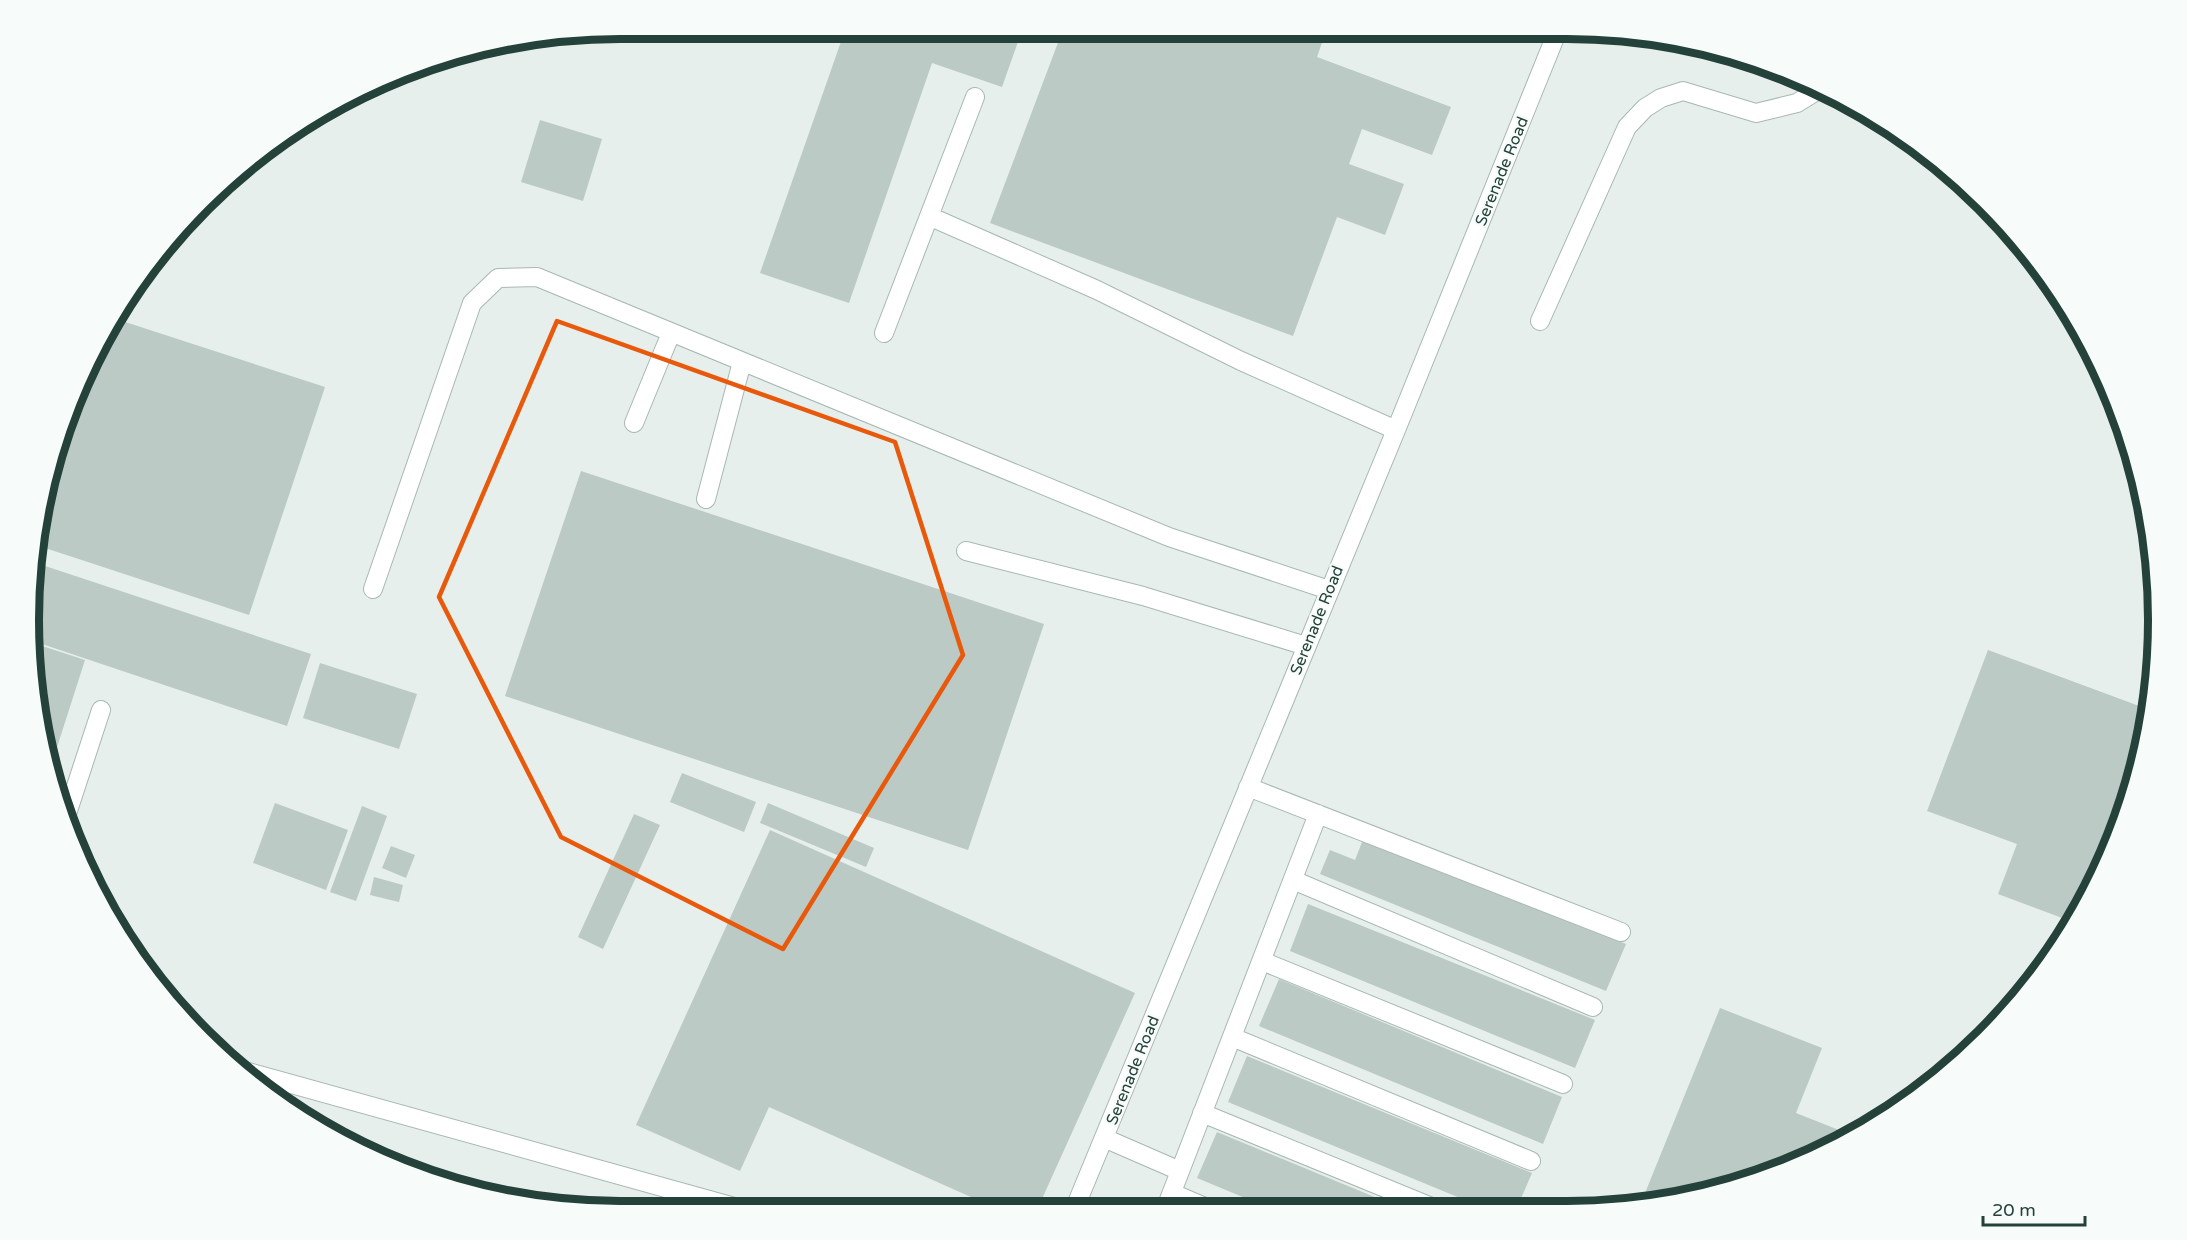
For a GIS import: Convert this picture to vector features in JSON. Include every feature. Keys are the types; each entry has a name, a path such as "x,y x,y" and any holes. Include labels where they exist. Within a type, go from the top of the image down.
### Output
{"street":[{"name":"Serenade Road","path":"1078,1201 1554,39"},
{"path":"1540,321 1627,127 1645,108 1661,98 1683,91 1756,113 1797,103 1812,94"},
{"path":"884,333 975,97"},
{"path":"930,217 1097,290 1241,361 1396,429"},
{"path":"373,589 472,303 498,278 537,277 1169,537 1329,590"},
{"path":"634,423 671,333"},
{"path":"705,499 742,362"},
{"path":"966,551 1143,596 1306,646"},
{"path":"69,804 101,710"},
{"path":"1248,787 1621,932"},
{"path":"1169,1201 1318,814"},
{"path":"1293,880 1593,1007"},
{"path":"1262,961 1563,1084"},
{"path":"1232,1037 1531,1161"},
{"path":"259,1075 713,1201"},
{"path":"1202,1113 1417,1201"},
{"path":"1104,1138 1180,1171"},
{"path":"1172,1193 1191,1201"}],"highlighted area":[{"path":"557,321 895,442 963,655 783,949 561,837 439,597"}],"building":[{"path":"842,39 934,39 940,41 941,39 1019,39 1002,87 932,63 849,303 760,273"},
{"path":"1059,39 1323,39 1317,57 1451,107 1432,155 1362,129 1349,164 1404,184 1385,235 1337,217 1293,336 990,223"},
{"path":"540,120 602,139 583,201 521,182"},
{"path":"122,321 325,387 249,615 44,547 50,507 70,433 99,363"},
{"path":"581,471 1044,624 968,850 505,696"},
{"path":"42,565 311,654 287,726 40,643"},
{"path":"40,645 85,660 55,754 44,696"},
{"path":"1988,650 2141,707 2137,733 2117,807 2088,877 2065,919 1998,894 2017,844 1927,811"},
{"path":"320,663 417,694 399,749 303,718"},
{"path":"682,773 756,802 744,832 670,802"},
{"path":"275,803 348,830 326,890 253,863"},
{"path":"768,803 874,848 866,867 760,823"},
{"path":"362,806 387,816 356,901 330,892"},
{"path":"634,814 660,825 603,949 578,937"},
{"path":"770,830 1135,993 1041,1201 980,1201 769,1107 740,1171 636,1125"},
{"path":"1364,837 1626,944 1606,991 1320,874 1330,850 1355,860"},
{"path":"391,846 415,855 406,878 382,868"},
{"path":"374,877 403,885 399,902 370,895"},
{"path":"1308,904 1595,1020 1575,1068 1290,951"},
{"path":"1279,979 1562,1097 1543,1144 1259,1026"},
{"path":"1720,1008 1822,1048 1796,1113 1842,1131 1789,1157 1754,1170 1680,1190 1644,1196"},
{"path":"1247,1056 1532,1173 1520,1201 1467,1201 1228,1102"},
{"path":"1217,1132 1384,1201 1252,1201 1197,1178"}]}
